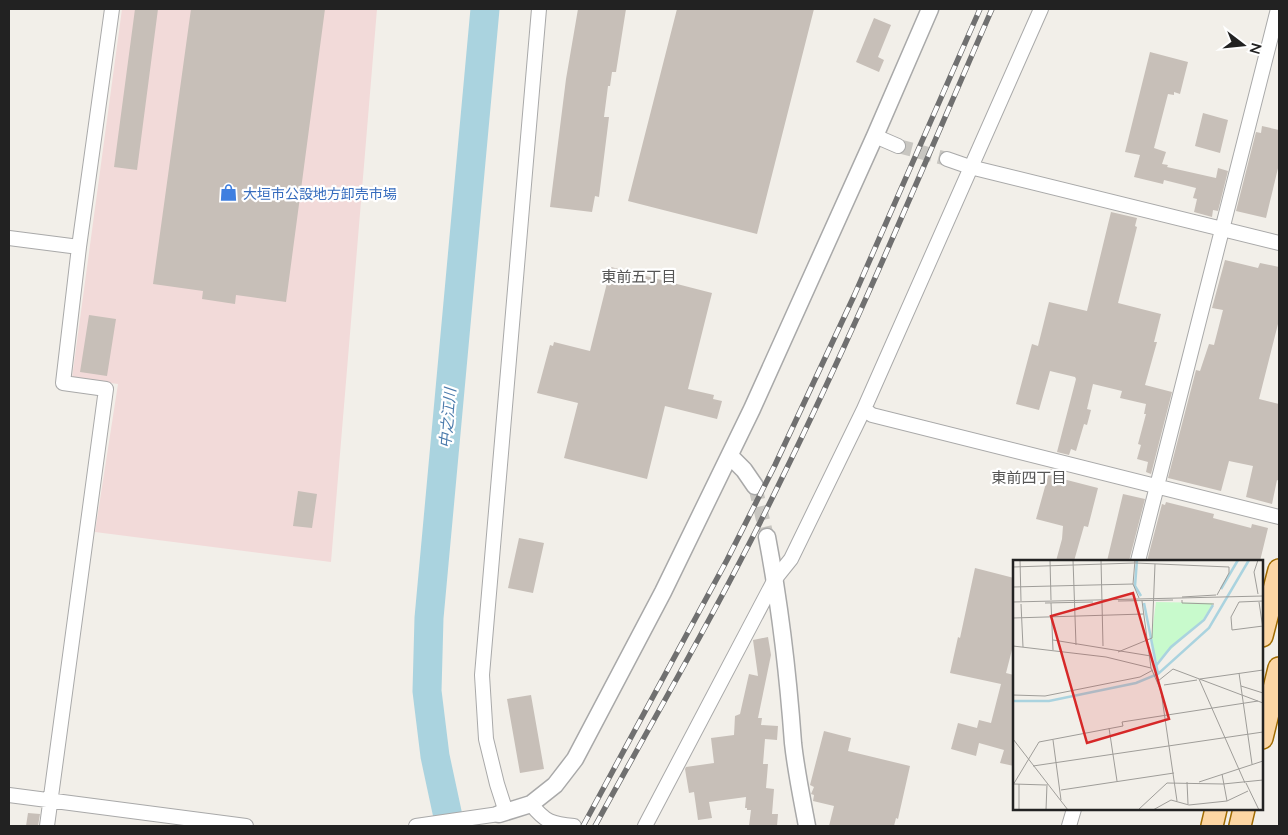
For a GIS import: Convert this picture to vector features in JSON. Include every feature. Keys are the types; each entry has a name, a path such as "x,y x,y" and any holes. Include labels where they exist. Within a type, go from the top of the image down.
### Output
{"main road":[{"path":"1263,632 1279,570"},
{"path":"1263,734 1279,668"},
{"path":"1212,826 1216,810"},
{"path":"1240,826 1244,810"}],"street":[{"path":"47,826 106,389 63,383 79,247 112,9"},
{"path":"502,813 486,739 482,675 497,518 539,9"},
{"path":"416,826 502,813 531,804 555,785 576,759 622,672 730,456 875,136 930,9"},
{"path":"645,826 775,579 792,559 864,410 1041,9"},
{"path":"1138,560 1224,229 1278,9"},
{"path":"875,136 898,146"},
{"path":"947,159 970,167 1279,243"},
{"path":"9,238 79,247"},
{"path":"864,410 872,415 1279,517"},
{"path":"730,456 744,470 755,486"},
{"path":"766,537 775,579 792,717 793,744 807,826"},
{"path":"9,795 246,826"},
{"path":"531,804 541,817 558,825 574,826"},
{"path":"1070,826 1074,810"}],"shaded area":[{"name":"大垣市公設地方卸売市場","path":"122,9 377,9 331,562 95,532 118,384 72,378"}],"building":[{"path":"135,9 158,9 137,170 114,167"},
{"path":"191,9 325,9 286,302 236,295 235,304 202,299 203,291 153,284"},
{"path":"578,9 626,9 616,72 612,72 610,86 608,86 604,117 609,117 599,197 595,196 592,212 550,207 566,79"},
{"path":"677,9 814,9 757,234 628,201"},
{"path":"874,18 891,25 878,57 884,60 879,72 856,62"},
{"path":"1150,52 1188,62 1180,94 1174,92 1174,95 1168,94 1154,148 1166,152 1162,164 1168,165 1167,167 1216,178 1218,168 1228,171 1218,211 1213,210 1212,217 1194,212 1197,199 1193,198 1196,188 1164,180 1163,184 1134,177 1140,155 1125,152"},
{"path":"1203,113 1228,120 1220,153 1195,146"},
{"path":"1262,126 1279,130 1279,164 1266,218 1236,211 1256,132 1261,133"},
{"path":"1111,212 1137,218 1135,226 1137,227 1118,303 1161,314 1154,342 1157,342 1145,385 1172,392 1151,474 1146,472 1148,462 1137,459 1141,445 1138,444 1146,414 1144,414 1146,404 1120,398 1122,391 1093,384 1087,409 1091,410 1087,425 1084,424 1076,451 1071,449 1069,455 1057,452 1075,377 1050,371 1039,410 1016,404 1032,344 1038,346 1049,302 1087,311"},
{"path":"1225,260 1258,268 1260,263 1279,267 1279,320 1259,399 1279,404 1279,481 1277,480 1272,504 1246,497 1253,466 1229,461 1221,491 1168,478 1196,370 1200,371 1209,344 1214,345 1223,310 1212,308"},
{"path":"611,267 712,293 688,389 714,395 713,399 722,401 717,419 665,406 647,479 564,458 578,403 537,393 550,345 553,346 554,342 590,351"},
{"path":"89,315 116,319 107,376 80,372"},
{"path":"1050,469 1065,472 1063,479 1098,488 1088,527 1084,526 1074,560 1056,560 1062,539 1063,526 1036,519"},
{"path":"298,491 317,494 312,528 293,526"},
{"path":"1123,494 1145,499 1129,560 1107,560"},
{"path":"1166,502 1214,514 1213,518 1251,528 1252,524 1268,528 1260,560 1147,560 1162,504 1165,505"},
{"path":"519,538 544,543 533,593 508,588"},
{"path":"975,568 1013,578 1013,646 1006,673 1013,675 1013,766 1000,763 1004,750 979,743 976,756 951,749 958,723 977,728 979,720 991,723 1001,684 950,673 958,637 960,638"},
{"path":"768,637 771,655 758,718 762,718 761,725 778,726 777,740 765,739 763,764 768,764 766,788 774,789 772,814 778,814 777,826 749,826 751,810 745,808 746,797 709,802 712,818 698,820 694,792 689,793 685,769 686,767 714,763 711,738 734,735 735,716 740,714 749,674 758,676 753,640"},
{"path":"531,695 544,769 520,773 507,699"},
{"path":"824,731 851,738 848,751 910,766 898,819 896,818 894,826 829,826 834,806 813,801 814,795 811,794 814,787 810,785"},
{"path":"28,813 40,814 38,826 26,826"}],"waterway":[{"name":"中之江川","path":"450,826 435,756 427,691 429,618 485,9"}],"tunnel":[{"path":"898,146 947,159"},
{"path":"755,486 767,537"}],"railway":[{"path":"583,826 727,560 775,465 854,296 980,9"},
{"path":"595,826 714,611 781,480 863,305 992,9"}],"place":[{"name":"大垣市公設地方卸売市場","path":"229,193"}],"district":[{"name":"東前五丁目","path":"639,276"},
{"name":"東前四丁目","path":"1029,477"}]}
